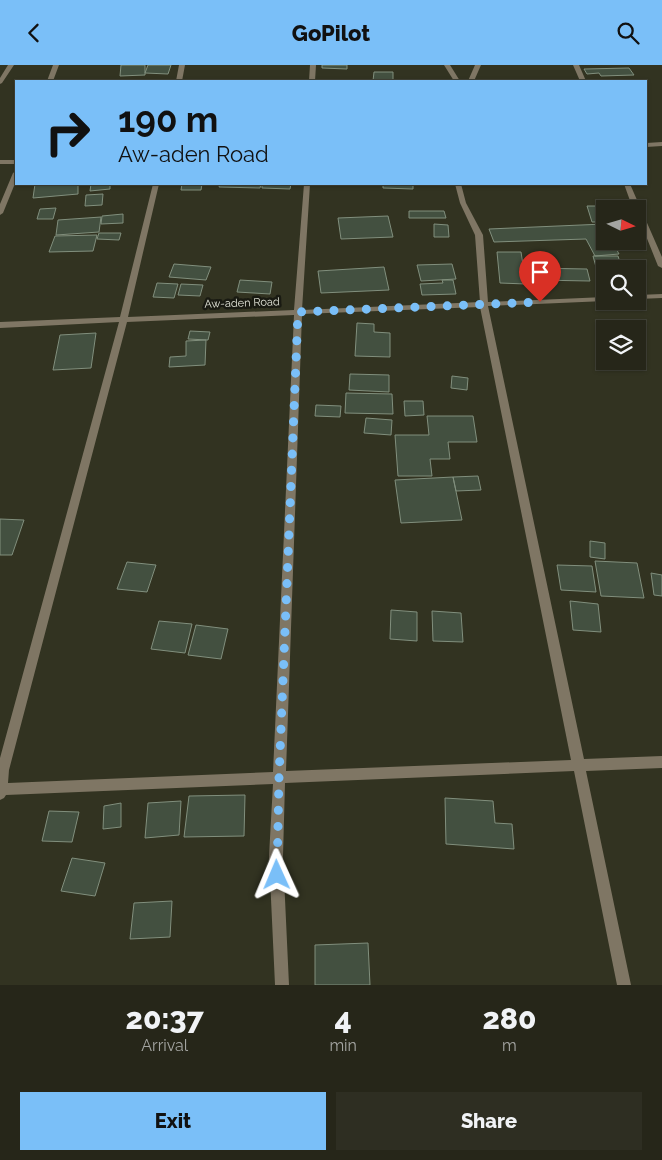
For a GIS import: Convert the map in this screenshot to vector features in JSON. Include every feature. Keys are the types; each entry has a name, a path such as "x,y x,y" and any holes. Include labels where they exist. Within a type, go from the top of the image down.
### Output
{"street":[{"path":"0,82 11,65"},
{"path":"50,80 56,65"},
{"path":"179,80 182,65"},
{"path":"312,80 313,65"},
{"path":"447,65 456,80"},
{"path":"471,80 478,65"},
{"path":"576,65 583,80"},
{"path":"647,145 662,144"},
{"path":"0,162 15,162"},
{"path":"0,213 15,176"},
{"path":"156,185 124,319 6,761 0,791 662,763"},
{"path":"282,985 276,856 298,312 307,185"},
{"path":"458,185 463,203 479,235 484,305 624,985"},
{"path":"627,185 634,200"},
{"path":"646,228 662,266"},
{"path":"646,297 662,296"},
{"name":"Aw-aden Road","path":"0,325 596,299"}],"building":[{"path":"121,65 145,65 145,75 120,76"},
{"path":"148,65 171,65 168,74 145,73"},
{"path":"322,65 347,65 347,69 322,68"},
{"path":"629,68 634,75 601,76 599,73 587,74 584,69"},
{"path":"374,72 393,72 393,80 373,80"},
{"path":"35,185 78,185 78,194 33,198"},
{"path":"91,185 110,185 110,189 90,191"},
{"path":"182,185 202,185 201,190 181,190"},
{"path":"220,185 261,185 260,188 219,187"},
{"path":"262,185 291,185 290,189 262,188"},
{"path":"383,185 413,185 413,189 383,188"},
{"path":"103,194 102,205 85,206 86,195"},
{"path":"587,206 596,206 596,222 592,222"},
{"path":"56,208 53,219 37,219 40,209"},
{"path":"409,211 444,211 446,218 409,218"},
{"path":"123,214 123,223 101,224 102,216"},
{"path":"388,216 393,237 341,239 338,218"},
{"path":"101,217 99,232 56,235 58,220"},
{"path":"434,224 448,225 449,237 434,237"},
{"path":"596,224 596,250 617,250 619,254 595,256 586,239 494,242 489,229"},
{"path":"99,233 121,233 119,240 97,239"},
{"path":"97,235 93,251 49,252 55,236"},
{"path":"497,252 521,252 526,284 500,283"},
{"path":"593,256 618,256 619,260 596,260 596,267"},
{"path":"174,264 211,267 206,280 169,277"},
{"path":"452,264 456,279 421,281 417,265"},
{"path":"384,267 389,290 321,293 318,271"},
{"path":"532,268 587,269 590,281 535,280"},
{"path":"240,280 272,282 270,294 237,292"},
{"path":"442,280 453,280 456,294 422,295 420,284 443,283"},
{"path":"157,283 178,284 174,298 153,297"},
{"path":"181,284 203,285 200,296 178,295"},
{"path":"357,323 374,324 374,332 390,333 390,357 355,356"},
{"path":"190,331 210,332 208,340 188,339"},
{"path":"96,333 91,368 53,370 60,335"},
{"path":"206,340 205,365 169,367 170,357 186,356 186,341"},
{"path":"350,374 389,375 389,392 349,390"},
{"path":"452,376 468,378 467,390 451,388"},
{"path":"346,393 392,394 393,414 345,413"},
{"path":"404,401 423,401 424,415 405,416"},
{"path":"316,405 341,406 340,417 315,416"},
{"path":"427,416 473,416 477,442 448,442 450,459 430,459 432,476 398,476 395,435 429,435"},
{"path":"366,418 392,420 391,435 364,433"},
{"path":"478,476 481,490 456,491 453,477"},
{"path":"453,477 462,520 401,523 395,480"},
{"path":"0,519 24,520 12,555 0,555"},
{"path":"590,541 605,543 605,559 590,557"},
{"path":"595,561 637,563 644,598 601,596"},
{"path":"127,562 156,565 147,592 117,589"},
{"path":"557,565 592,566 596,592 561,590"},
{"path":"651,573 662,575 662,596 654,595"},
{"path":"570,601 598,604 601,632 573,630"},
{"path":"391,610 417,612 417,641 390,639"},
{"path":"432,611 461,613 463,642 433,641"},
{"path":"159,621 192,624 185,653 151,649"},
{"path":"196,625 228,629 221,659 188,655"},
{"path":"245,795 244,836 184,837 189,796"},
{"path":"445,798 493,801 495,823 512,824 514,849 446,844"},
{"path":"181,801 179,835 145,838 148,803"},
{"path":"121,803 121,827 103,829 104,806"},
{"path":"49,811 79,812 72,842 42,841"},
{"path":"72,858 105,863 95,896 61,891"},
{"path":"172,901 170,937 130,939 134,903"},
{"path":"368,943 370,985 315,985 315,945"}],"route":[{"path":"277,875 276,856 298,312 540,302"}]}
